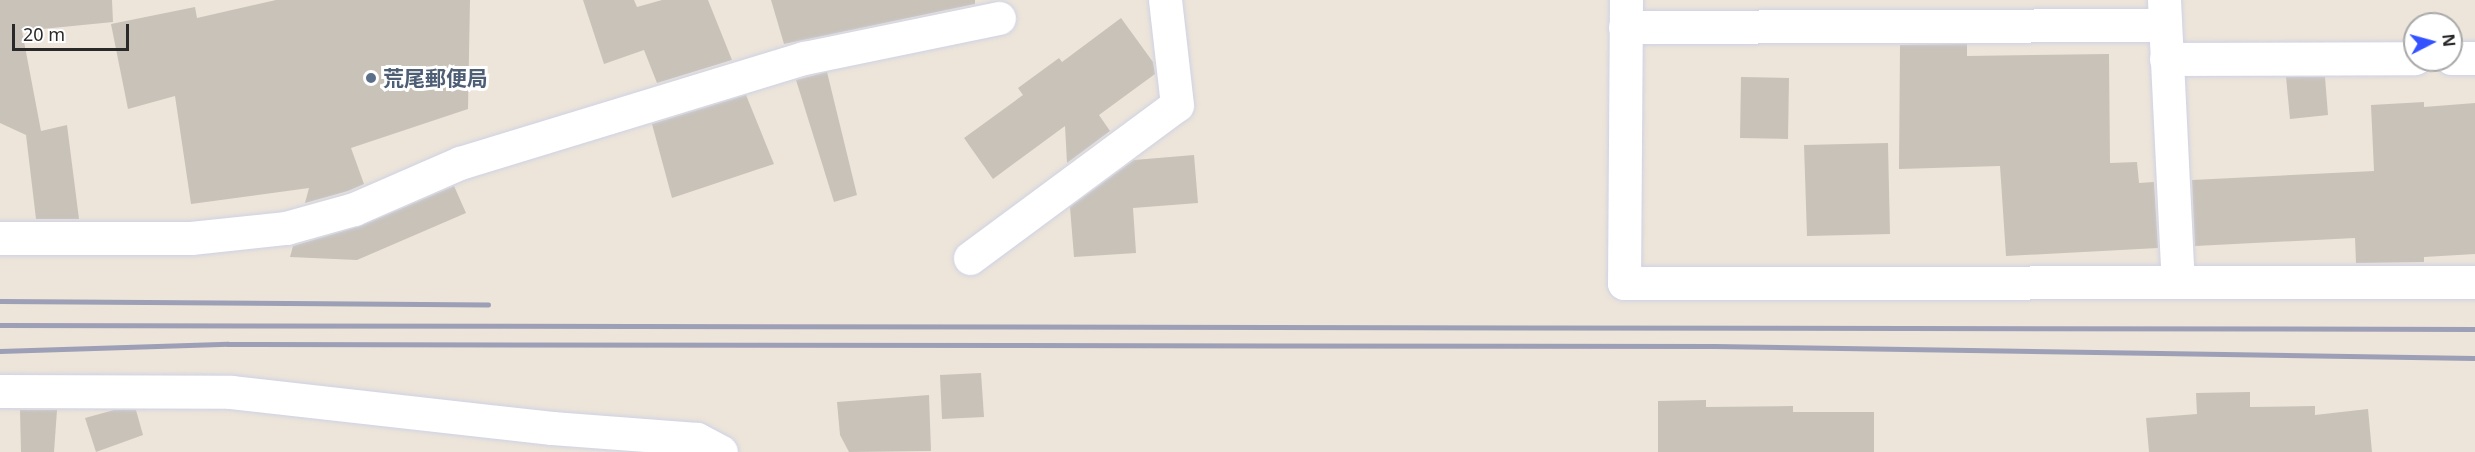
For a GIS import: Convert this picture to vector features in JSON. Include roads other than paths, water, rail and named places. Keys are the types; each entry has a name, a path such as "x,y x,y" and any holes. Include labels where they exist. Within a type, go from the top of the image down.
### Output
{"street":[{"path":"970,258 1177,105 1165,0"},
{"path":"2178,282 2164,12 1625,14 1624,283 2475,282"},
{"path":"0,238 191,238 286,228 354,209 460,163 804,58 999,18"},
{"path":"2166,59 2403,58"},
{"path":"0,391 231,392 552,428 697,439 721,452"}],"railway":[{"path":"0,301 488,304"},
{"path":"0,325 2475,329"},
{"path":"0,351 228,344 1714,346 2475,358"}],"place":[{"name":"荒尾郵便局","path":"371,78"}]}
